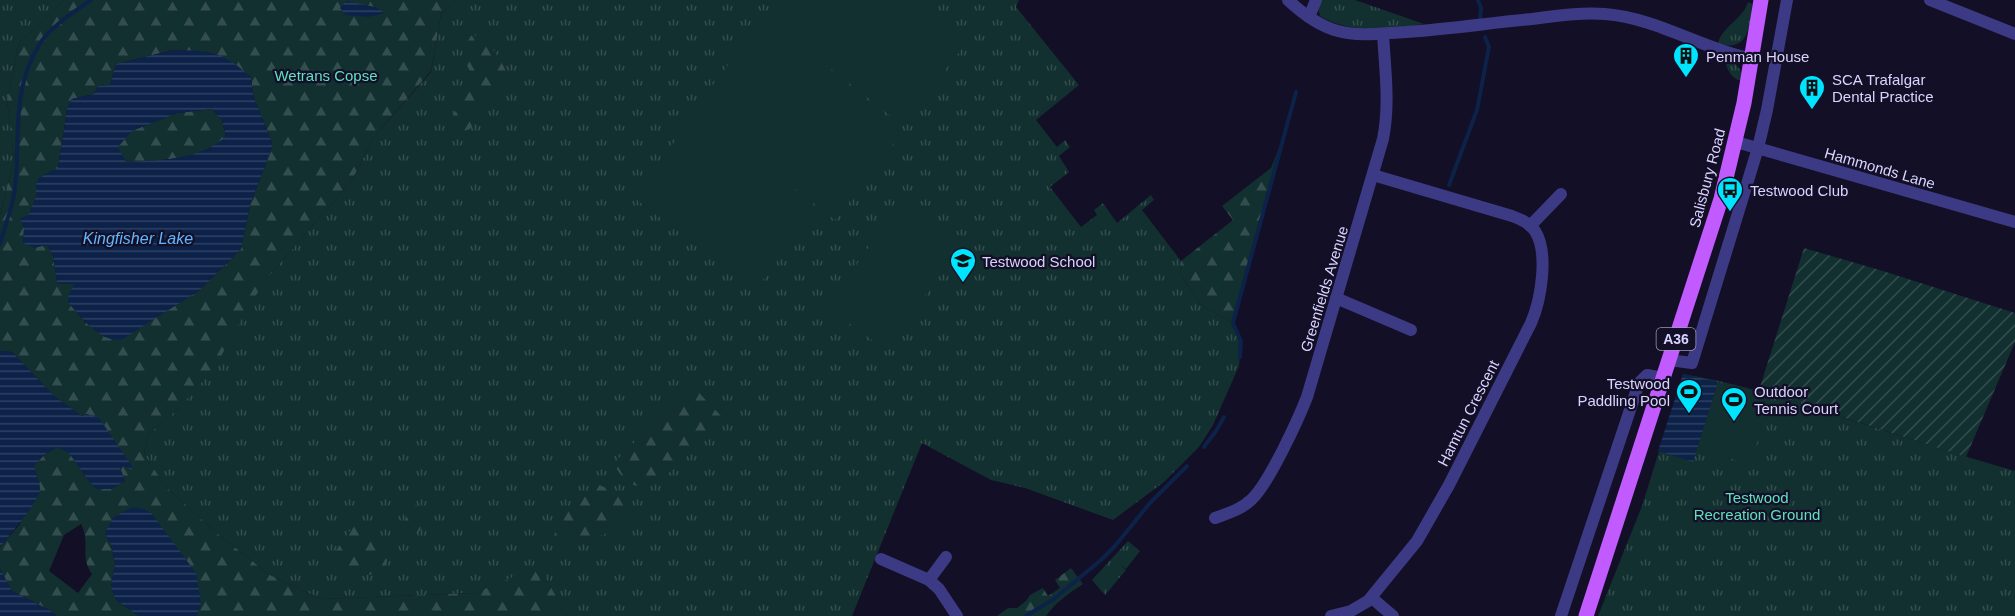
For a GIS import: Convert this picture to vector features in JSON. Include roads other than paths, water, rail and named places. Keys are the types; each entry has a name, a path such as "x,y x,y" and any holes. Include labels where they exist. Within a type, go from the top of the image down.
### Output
{"main road":[{"name":"Salisbury Road","path":"1586,616 1721,199 1736,142 1761,0"}],"street":[{"path":"1288,0 1325,26 1340,32 1360,34 1383,34 1550,16 1604,14 1633,18 1721,51 1752,59"},
{"path":"1309,16 1316,0"},
{"path":"1669,360 1692,363 1758,148 1786,0"},
{"path":"1930,0 2015,34"},
{"name":"Greenfields Avenue","path":"1215,518 1232,512 1257,494 1303,405 1383,139 1388,90 1383,34"},
{"name":"Hammonds Lane","path":"1736,142 2015,222"},
{"path":"1373,175 1512,216 1530,226 1561,194"},
{"name":"Hamtun Crescent","path":"1331,616 1358,608 1372,598 1417,541 1531,323 1537,306 1542,264 1536,231 1530,226"},
{"path":"1336,298 1411,330"},
{"path":"1561,616 1639,383 1647,375 1663,378"},
{"path":"929,580 946,557"},
{"path":"881,559 929,580 942,593 957,616"},
{"path":"1372,598 1393,616"}],"water":[{"path":"346,1 375,7 385,13 368,17 346,15 340,8"},
{"name":"Kingfisher Lake","path":"173,50 207,52 223,57 251,77 253,95 273,145 250,205 241,249 200,290 123,339 115,340 107,338 92,328 68,302 74,284 57,283 53,256 47,245 34,248 23,243 24,229 20,218 28,216 36,197 36,185 39,178 58,168 67,109 72,99 94,94 98,86 110,85 116,64","holes":["212,109 222,120 226,136 204,150 191,155 126,162 118,147 132,131 177,113"]},
{"path":"0,351 12,352 55,397 82,416 87,414 99,418 132,466 132,470 123,466 120,468 125,481 111,489 96,489 69,453 57,447 45,454 34,466 40,486 35,502 0,547"},
{"name":"Testwood Paddling Pool","path":"1683,374 1718,382 1693,462 1658,451"},
{"path":"132,507 144,509 152,514 196,573 201,603 197,616 139,616 116,600 111,588 115,563 111,545 105,533 113,518"},
{"path":"0,569 12,591 57,616 0,616"}],"waterway":[{"path":"0,244 14,195 20,100 30,64 39,45 49,32 91,0"},
{"path":"1478,0 1481,8 1480,18"},
{"path":"1449,185 1477,110 1489,47 1485,37"},
{"path":"1240,357 1241,341 1233,323 1296,92"},
{"path":"1204,447 1224,417"},
{"path":"1026,616 1054,599 1101,560 1149,504 1187,466"}],"place":[{"name":"Penman House","path":"1686,79"},
{"name":"SCA Trafalgar Dental Practice","path":"1812,111"},
{"name":"Testwood Club","path":"1730,213"},
{"name":"Testwood School","path":"963,284"},
{"name":"Testwood Paddling Pool","path":"1689,415"},
{"name":"Outdoor Tennis Court","path":"1734,423"}],"park label":[{"name":"Wetrans Copse","path":"326,75"},
{"name":"Testwood Recreation Ground","path":"1757,506"}]}
